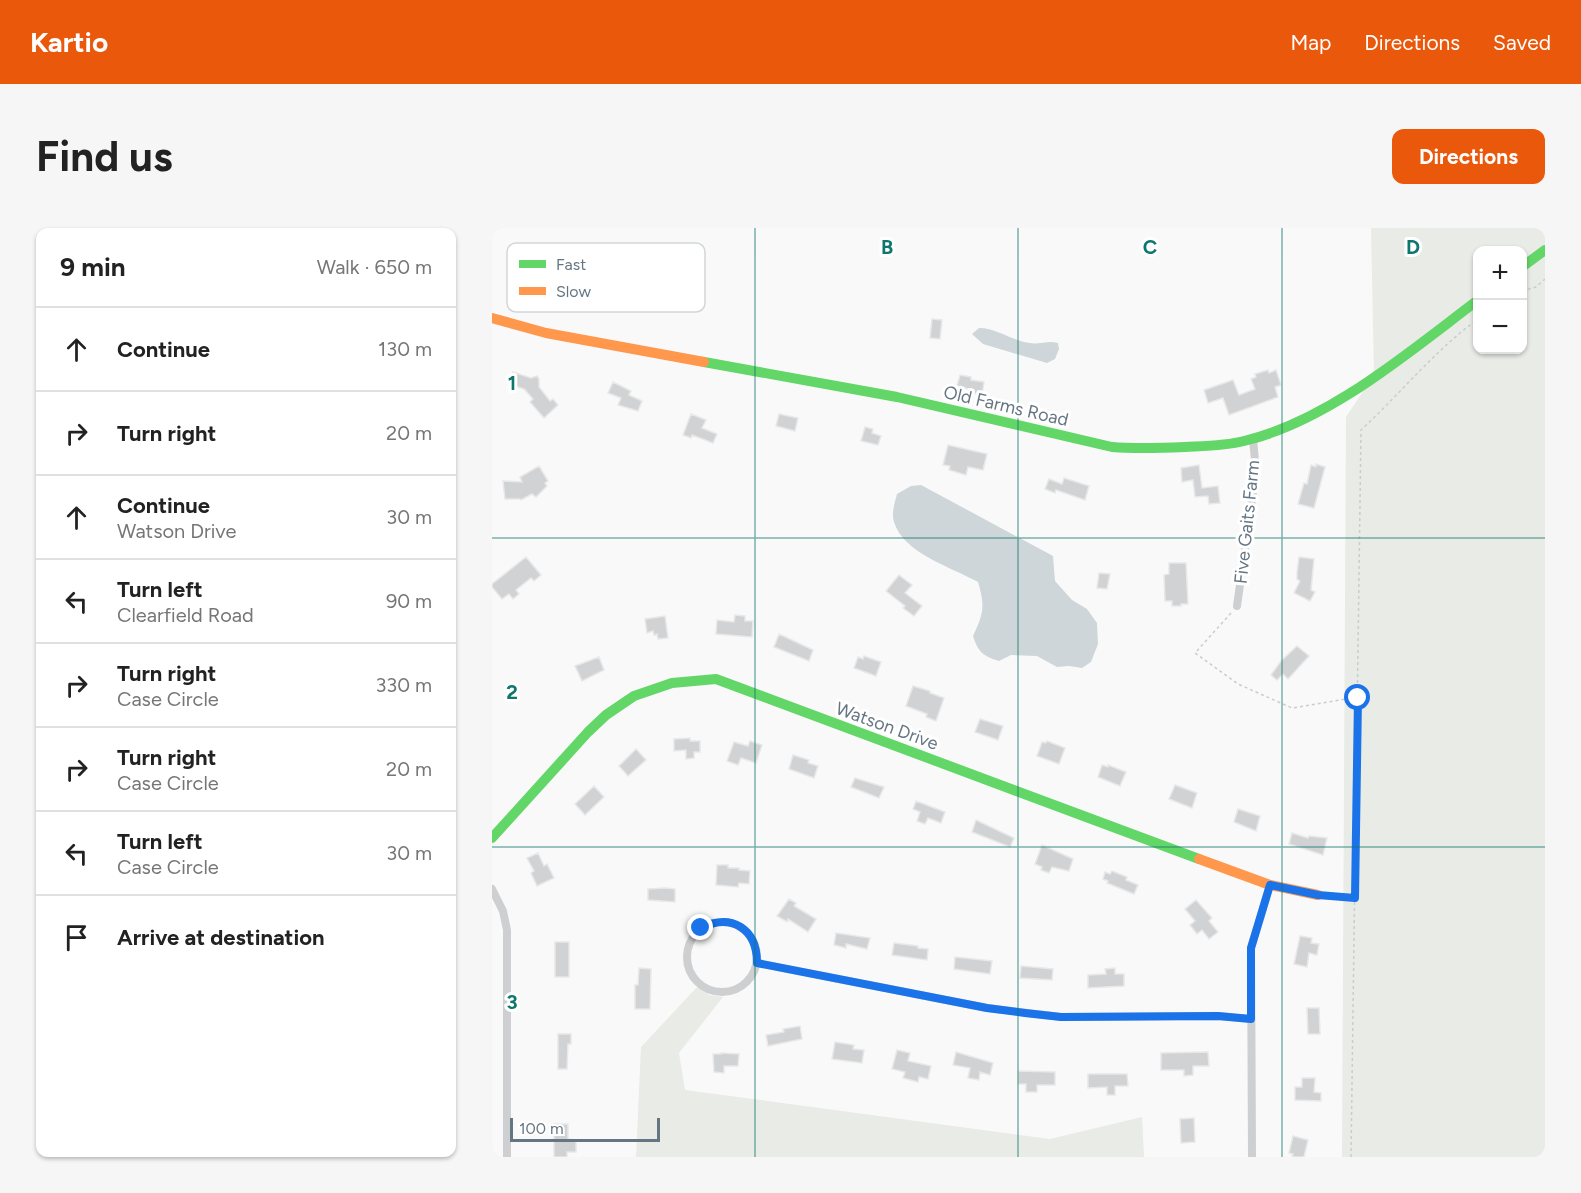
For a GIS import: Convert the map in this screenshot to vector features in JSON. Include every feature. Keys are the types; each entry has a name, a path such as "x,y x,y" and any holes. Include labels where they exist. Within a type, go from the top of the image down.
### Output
{"street":[{"path":"1527,263 1545,250"},
{"name":"Old Farms Road","path":"492,320 546,333 897,397 1138,451 1234,443 1253,439 1311,414 1364,385 1473,304"},
{"name":"Five Gaits Farm","path":"1238,606 1256,471 1253,439"},
{"name":"Watson Drive","path":"492,838 606,715 634,696 672,683 716,679 1270,885 1318,895"},
{"path":"1252,1157 1251,948 1270,885"},
{"path":"492,889 503,911 507,930 507,1157"},
{"path":"717,922 735,924 753,939 757,951 757,963 754,973 739,989 717,992 697,982 690,972 687,960 688,948 693,937 701,928 717,922"},
{"path":"757,963 987,1008 1049,1016 1133,1018 1218,1016 1251,1019"}],"path":[{"path":"1527,290 1536,287 1545,279"},
{"path":"1352,1157 1361,430 1395,398 1428,361 1452,338 1473,323"},
{"path":"1238,606 1195,653 1238,684 1293,708 1358,698"},
{"path":"1318,895 1355,898"}],"shaded area":[{"path":"1371,228 1545,228 1545,1157 1342,1157 1346,417 1374,375"},
{"path":"979,328 992,330 1023,342 1058,343 1059,349 1055,359 1047,363 983,344 972,334"},
{"path":"921,485 1053,556 1055,581 1072,600 1087,609 1097,623 1098,644 1091,662 1082,668 1057,667 1037,656 1011,655 999,661 982,653 973,636 982,609 978,582 917,551 899,533 894,522 893,511 897,494 911,486"},
{"path":"698,986 709,995 723,997 679,1053 685,1090 1050,1139 1142,1117 1144,1157 636,1157 641,1047"}],"building":[{"path":"932,319 942,320 940,339 930,338"},
{"path":"1268,370 1269,373 1276,370 1281,385 1275,387 1278,397 1229,415 1223,398 1208,403 1204,390 1233,380 1239,395 1255,389 1251,379 1256,377 1255,374"},
{"path":"513,372 531,378 537,376 539,387 550,401 553,399 558,405 544,418 530,402 533,399 524,389 511,385"},
{"path":"960,375 984,382 982,395 957,386"},
{"path":"613,382 631,391 629,395 642,401 638,411 618,405 621,398 608,393"},
{"path":"691,414 706,420 702,428 717,434 713,443 692,435 691,438 683,435"},
{"path":"779,414 798,418 795,431 776,426"},
{"path":"865,427 873,429 872,433 881,436 878,445 861,441"},
{"path":"948,445 987,454 983,470 968,467 966,475 949,470 950,466 943,465"},
{"path":"1316,464 1325,467 1314,508 1298,504 1304,483 1307,484 1311,465 1316,467"},
{"path":"1199,465 1202,488 1218,486 1220,503 1209,504 1208,496 1195,497 1193,480 1182,482 1181,468"},
{"path":"539,466 548,481 545,483 547,486 536,497 532,494 521,500 505,499 503,481 522,482 520,477"},
{"path":"1064,478 1089,486 1085,500 1056,490 1055,493 1045,489 1049,479 1062,484"},
{"path":"526,557 541,575 534,581 531,578 516,590 519,594 513,599 509,594 502,599 492,584"},
{"path":"1299,557 1314,559 1311,590 1315,592 1310,601 1294,593 1300,581 1297,579"},
{"path":"1169,563 1186,563 1188,604 1172,606 1172,601 1165,601 1164,575 1169,574"},
{"path":"1099,573 1110,574 1107,589 1097,588"},
{"path":"899,575 912,585 905,593 922,606 914,616 886,591"},
{"path":"735,615 745,616 745,621 753,621 752,637 716,634 717,620 734,622"},
{"path":"665,616 668,638 658,639 657,634 654,635 653,631 647,633 645,619"},
{"path":"779,634 813,650 809,661 774,647"},
{"path":"1297,646 1309,656 1288,679 1283,674 1277,680 1271,675 1281,661"},
{"path":"864,656 881,662 876,676 854,668 858,657 863,659"},
{"path":"599,657 604,670 582,681 575,666"},
{"path":"913,686 944,698 936,721 926,717 927,714 906,706"},
{"path":"980,719 1003,726 998,740 975,732"},
{"path":"690,738 690,741 700,741 700,752 694,752 694,758 686,759 686,750 674,751 674,739"},
{"path":"750,741 762,745 756,763 741,758 738,765 727,761 734,742 748,746"},
{"path":"1047,741 1065,748 1059,764 1037,756 1042,742"},
{"path":"636,749 646,760 628,776 619,766"},
{"path":"793,755 809,760 808,763 818,766 814,778 789,769"},
{"path":"1102,765 1126,772 1120,786 1098,777"},
{"path":"855,778 884,787 879,798 851,787"},
{"path":"1175,785 1197,793 1192,808 1169,799"},
{"path":"594,786 604,797 585,815 575,804"},
{"path":"916,801 945,812 941,823 928,818 925,824 917,821 920,812 913,809"},
{"path":"1238,809 1260,816 1256,831 1234,822"},
{"path":"976,820 1014,838 1010,847 972,832"},
{"path":"1292,833 1308,838 1309,836 1327,838 1323,855 1289,844"},
{"path":"1042,845 1073,859 1069,871 1052,867 1049,873 1041,870 1042,867 1035,864"},
{"path":"538,853 544,866 547,864 554,878 537,886 531,873 534,871 527,858"},
{"path":"717,865 728,865 728,868 750,871 749,884 739,883 738,887 716,885"},
{"path":"1112,871 1127,877 1126,880 1138,885 1134,894 1107,883 1108,881 1103,879 1105,872 1110,874"},
{"path":"648,889 675,889 675,902 648,900"},
{"path":"789,899 796,903 794,906 816,919 808,932 788,919 787,922 777,916"},
{"path":"1196,900 1212,918 1209,921 1218,932 1209,939 1202,930 1197,934 1190,925 1195,921 1185,909"},
{"path":"836,933 870,938 867,949 846,944 846,948 834,945"},
{"path":"1300,936 1312,938 1311,943 1319,944 1317,955 1309,953 1307,967 1294,964"},
{"path":"555,942 569,942 569,977 555,977"},
{"path":"894,943 928,949 927,960 892,955"},
{"path":"955,957 992,961 990,974 954,969"},
{"path":"1021,966 1053,969 1052,980 1020,978"},
{"path":"639,968 651,969 650,1009 635,1009 635,985 638,985"},
{"path":"1115,968 1115,974 1124,974 1124,986 1088,988 1088,975 1106,974 1105,969"},
{"path":"1307,1008 1319,1008 1320,1034 1308,1034"},
{"path":"800,1026 802,1039 768,1046 766,1035"},
{"path":"558,1034 571,1034 571,1044 568,1044 567,1069 558,1069"},
{"path":"835,1042 854,1045 853,1049 864,1050 862,1063 832,1059"},
{"path":"897,1050 910,1053 908,1061 931,1066 928,1079 919,1077 918,1082 903,1078 905,1072 892,1069"},
{"path":"956,1052 993,1063 990,1075 980,1072 979,1080 968,1078 970,1068 953,1065"},
{"path":"1208,1052 1209,1066 1193,1066 1193,1075 1184,1076 1184,1070 1161,1070 1161,1053"},
{"path":"713,1054 739,1054 738,1066 724,1066 724,1073 714,1072"},
{"path":"1018,1071 1055,1072 1055,1085 1037,1085 1037,1092 1026,1092 1026,1084 1018,1084"},
{"path":"1088,1074 1127,1074 1128,1086 1115,1086 1115,1095 1107,1095 1107,1087 1088,1088"},
{"path":"1302,1078 1315,1078 1314,1092 1321,1093 1321,1101 1295,1100 1295,1087 1302,1087"},
{"path":"1194,1118 1195,1142 1181,1143 1180,1119"},
{"path":"554,1124 568,1124 568,1139 576,1140 576,1152 567,1152 567,1157 554,1157"},
{"path":"1293,1136 1308,1140 1304,1157 1292,1157 1293,1154 1289,1153"}],"traffic: fast":[{"path":"1527,263 1545,250"},
{"path":"704,362 897,397 1112,447 1215,446 1244,441 1307,418 1367,382 1473,304"},
{"path":"492,838 606,715 634,696 672,683 716,679 1199,859"}],"traffic: slow":[{"path":"492,318 546,333 704,362"},
{"path":"1199,859 1270,885 1318,895"}],"route":[{"path":"701,928 723,921 745,930 753,939 757,951 757,963 987,1008 1061,1017 1218,1016 1251,1019 1251,948 1270,885 1318,895 1355,898 1358,698"}]}
